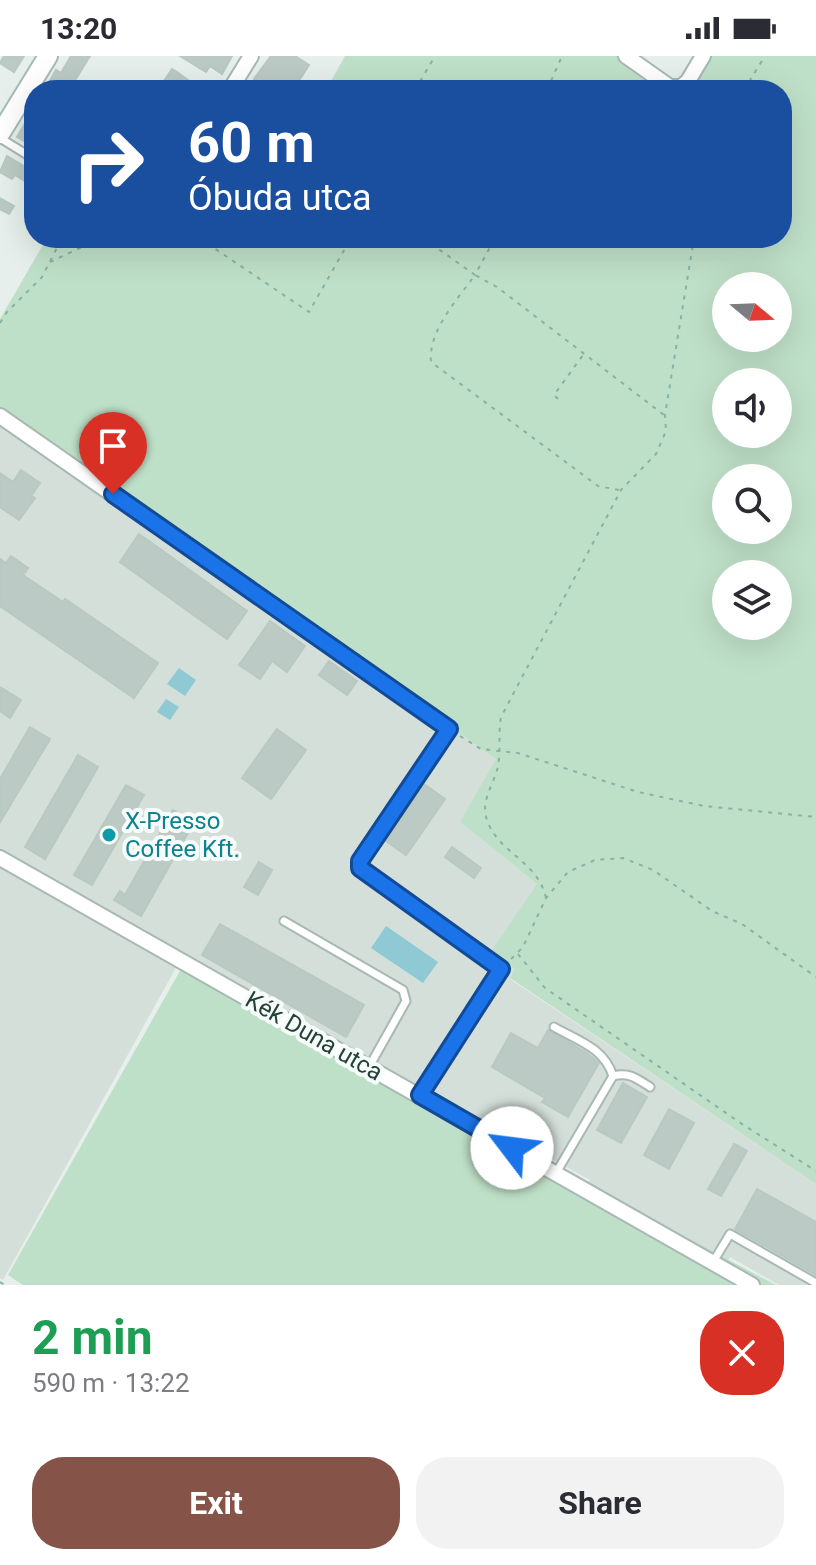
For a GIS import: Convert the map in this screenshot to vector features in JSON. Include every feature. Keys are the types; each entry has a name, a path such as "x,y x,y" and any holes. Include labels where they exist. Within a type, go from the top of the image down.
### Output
{"main road":[{"path":"34,80 48,56"},
{"path":"0,136 24,96"}],"street":[{"path":"236,80 251,56"},
{"path":"626,56 660,80"},
{"path":"689,80 703,56"},
{"path":"0,416 449,729 360,861 360,868 501,969 420,1095"},
{"name":"Kék Duna utca","path":"0,858 752,1285"}],"lane":[{"path":"0,136 24,152"},
{"path":"284,921 403,990 406,1001 369,1067"},
{"path":"554,1027 601,1054 608,1060 613,1076"},
{"path":"556,1173 613,1076 624,1073 632,1075 650,1087"},
{"path":"713,1262 730,1234 816,1283"}],"path":[{"path":"421,80 435,56"},
{"path":"551,80 562,56"},
{"path":"750,80 765,56"},
{"path":"0,323 42,277 57,248"},
{"path":"49,263 80,248"},
{"path":"214,248 309,312 345,248"},
{"path":"437,248 497,287 665,415"},
{"path":"490,248 429,346 431,362 598,486 621,490"},
{"path":"546,898 534,871 504,845 487,820 486,798 498,766 497,736 501,717 621,490 656,454 666,431 665,415 692,248"},
{"path":"558,399 554,395 584,354"},
{"path":"449,729 481,749 518,753 638,792 704,806 816,817"},
{"path":"501,969 523,947 546,898 568,872 595,860 623,858 653,870 712,911 742,924 816,977"},
{"path":"517,953 545,988 742,1124 816,1171"},
{"path":"0,1282 5,1285"}],"shaded area":[{"path":"0,423 501,757 460,822 537,884 516,969 510,979 816,1184 816,1285 779,1285 730,1257 713,1285 529,1285 590,1180 183,955 3,1280 0,1278"}],"green space":[{"path":"345,56 618,56 653,80 332,80"},
{"path":"708,56 816,56 816,1184 510,978 515,969 492,950 537,884 460,822 496,759 0,410 0,319 41,248 792,248 792,80 690,80"},
{"path":"181,969 776,1285 23,1285 8,1275"}],"water":[{"path":"179,668 196,680 185,696 167,684"},
{"path":"166,699 179,707 170,720 157,712"},
{"path":"386,926 438,962 423,983 371,948"}],"building":[{"path":"4,56 24,56 14,72 0,63"},
{"path":"71,56 90,56 75,80 50,80 56,70 61,73"},
{"path":"180,56 232,56 222,74 210,66 206,72"},
{"path":"271,56 295,56 309,65 299,80 254,79"},
{"path":"172,69 188,80 165,80"},
{"path":"24,125 24,141 17,137"},
{"path":"7,156 24,166 24,181 15,175 12,179 0,172"},
{"path":"0,198 14,206 9,214 0,209"},
{"path":"21,470 40,483 31,496 35,498 19,520 0,507 0,473 13,482"},
{"path":"139,534 247,611 227,639 120,562"},
{"path":"11,556 28,568 23,575 63,602 65,599 158,663 134,698 0,606 0,559 6,563"},
{"path":"270,621 305,646 287,672 272,661 260,679 239,665"},
{"path":"329,661 357,681 347,695 319,675"},
{"path":"0,687 21,700 10,718 0,711"},
{"path":"30,727 50,739 0,822 0,779"},
{"path":"277,729 306,750 271,799 242,778"},
{"path":"78,755 98,767 45,859 25,847"},
{"path":"424,784 445,799 406,855 386,841"},
{"name":"X-Presso Coffee Kft.","path":"126,785 144,795 92,885 74,875"},
{"path":"173,810 194,822 141,916 114,900 120,891 125,895"},
{"path":"452,847 481,868 474,878 445,857"},
{"path":"259,862 272,870 258,895 244,887"},
{"path":"220,924 364,1005 346,1037 202,955"},
{"path":"548,1030 599,1063 568,1117 542,1102 545,1098 492,1067 511,1033 538,1048"},
{"path":"623,1083 647,1097 621,1143 597,1130"},
{"path":"669,1109 694,1123 669,1169 644,1155"},
{"path":"734,1144 747,1151 721,1196 708,1189"},
{"path":"757,1189 816,1222 816,1275 735,1229"}],"place":[{"name":"X-Presso Coffee Kft.","path":"109,835"}],"route":[{"path":"113,494 449,729 360,861 360,868 501,969 420,1095 512,1148"}]}
